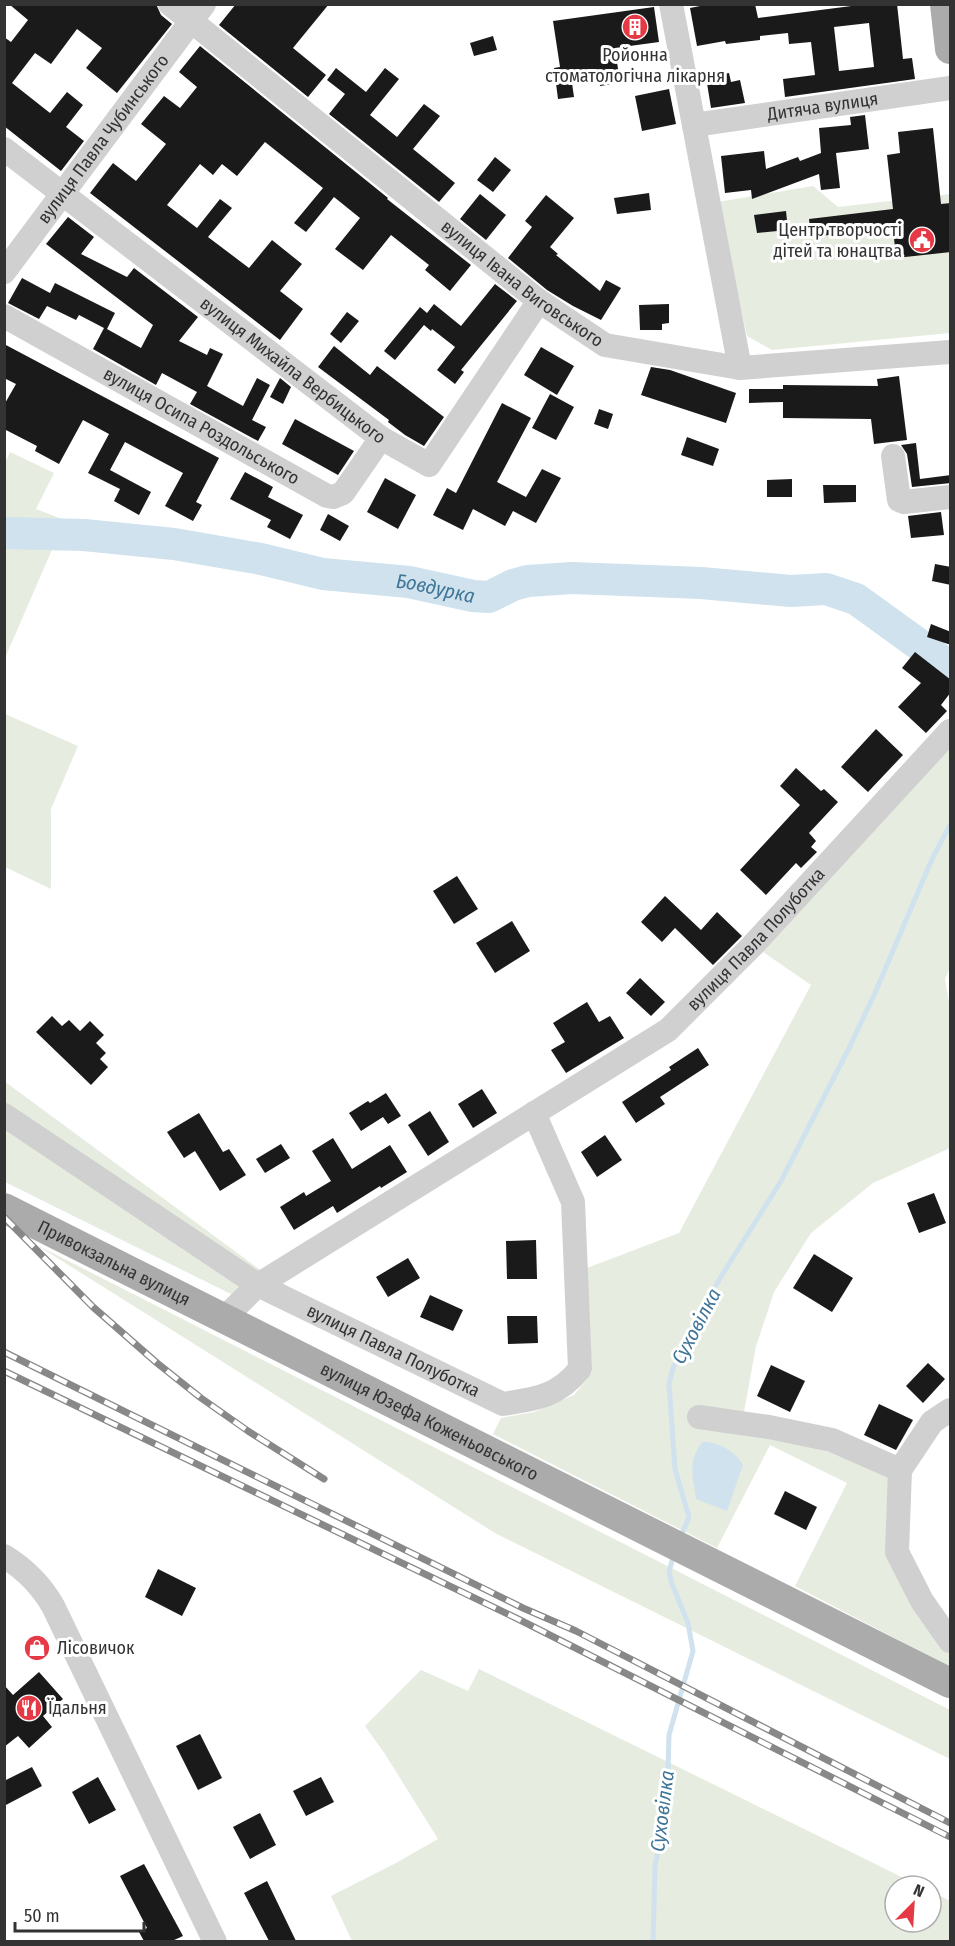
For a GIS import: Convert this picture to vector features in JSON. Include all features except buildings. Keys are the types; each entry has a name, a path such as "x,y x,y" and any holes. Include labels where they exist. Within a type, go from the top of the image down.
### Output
{"main road":[{"path":"945,4 951,49"},
{"name":"Привокзальна вулиця","path":"4,1208 223,1319"},
{"name":"вулиця Юзефа Коженьовського","path":"223,1319 951,1683"}],"street":[{"name":"вулиця Івана Виговського","path":"170,4 197,13 539,301 605,345 740,368 951,352"},
{"path":"671,4 740,368"},
{"name":"вулиця Павла Чубинського","path":"4,272 197,13"},
{"name":"Дитяча вулиця","path":"694,125 951,88"},
{"name":"вулиця Михайла Вербицького","path":"4,149 381,438 429,465 539,301"},
{"name":"вулиця Осипа Роздольського","path":"4,316 327,496 333,497 343,493 381,438"},
{"path":"893,456 899,500 904,502 951,497"},
{"name":"вулиця Павла Полуботка","path":"258,1285 668,1030 753,945 951,730"},
{"name":"вулиця Павла Полуботка","path":"258,1285 503,1404 532,1400 568,1384 579,1369 573,1202 534,1113"},
{"path":"4,1114 258,1285 223,1319"},
{"path":"951,1410 932,1422 900,1470 897,1552 922,1601 951,1641"},
{"path":"699,1417 769,1426 832,1440 900,1470"},
{"path":"4,1556 25,1570 53,1606 215,1941"}],"shaded area":[{"path":"813,186 838,207 950,194 950,333 772,350 747,336 717,202"},
{"path":"10,452 54,473 36,509 85,528 108,528 200,538 323,567 408,576 473,590 486,590 507,580 526,575 590,572 777,585 823,582 859,594 950,660 950,673 875,617 854,604 825,594 773,595 621,584 572,583 530,586 491,602 473,601 388,584 321,580 197,553 5,539 5,463"},
{"path":"4,542 54,545 5,658"},
{"path":"5,714 78,746 51,809 51,889 5,867"},
{"path":"950,731 950,968 945,979 950,1009 950,1148 873,1183 811,1233 774,1292 756,1346 742,1423 896,1468 892,1551 950,1649 950,1667 795,1586 847,1483 770,1445 717,1548 493,1434 501,1418 534,1412 574,1395 592,1373 587,1268 679,1233 811,985 753,945"},
{"path":"4,1081 270,1277 243,1300 5,1182"},
{"path":"35,1244 950,1710 950,1759 495,1533"},
{"path":"479,1669 896,1874 883,1874 883,1934 943,1934 943,1897 950,1901 950,1941 352,1941 331,1896 438,1839 365,1726 421,1670 468,1691"}],"water":[{"path":"702,1442 714,1443 726,1448 743,1465 727,1511 696,1499 693,1463"}],"waterway":[{"name":"Бовдурка","path":"4,533 84,535 174,544 261,559 323,574 409,582 473,596 489,597 513,585 528,581 572,578 701,583 791,591 826,589 856,599 950,667"},
{"name":"Суховілка","path":"681,1536 689,1517 675,1469 669,1384 673,1368 695,1321 781,1181 850,1046 932,859 950,825"},
{"name":"Суховілка","path":"653,1942 655,1866 667,1806 669,1735 693,1651 688,1623 669,1572 674,1553"}],"railway":[{"path":"4,1217 93,1307 157,1363 248,1431 324,1479"},
{"path":"4,1352 523,1608 576,1631 950,1823"},
{"path":"4,1371 518,1619 950,1837"}],"place":[{"name":"Ройонна стоматологічна лікарня","path":"635,27"},
{"name":"Центр творчості дітей та юнацтва","path":"922,240"},
{"name":"Лісовичок","path":"37,1648"},
{"name":"Їдальня","path":"29,1708"}]}
